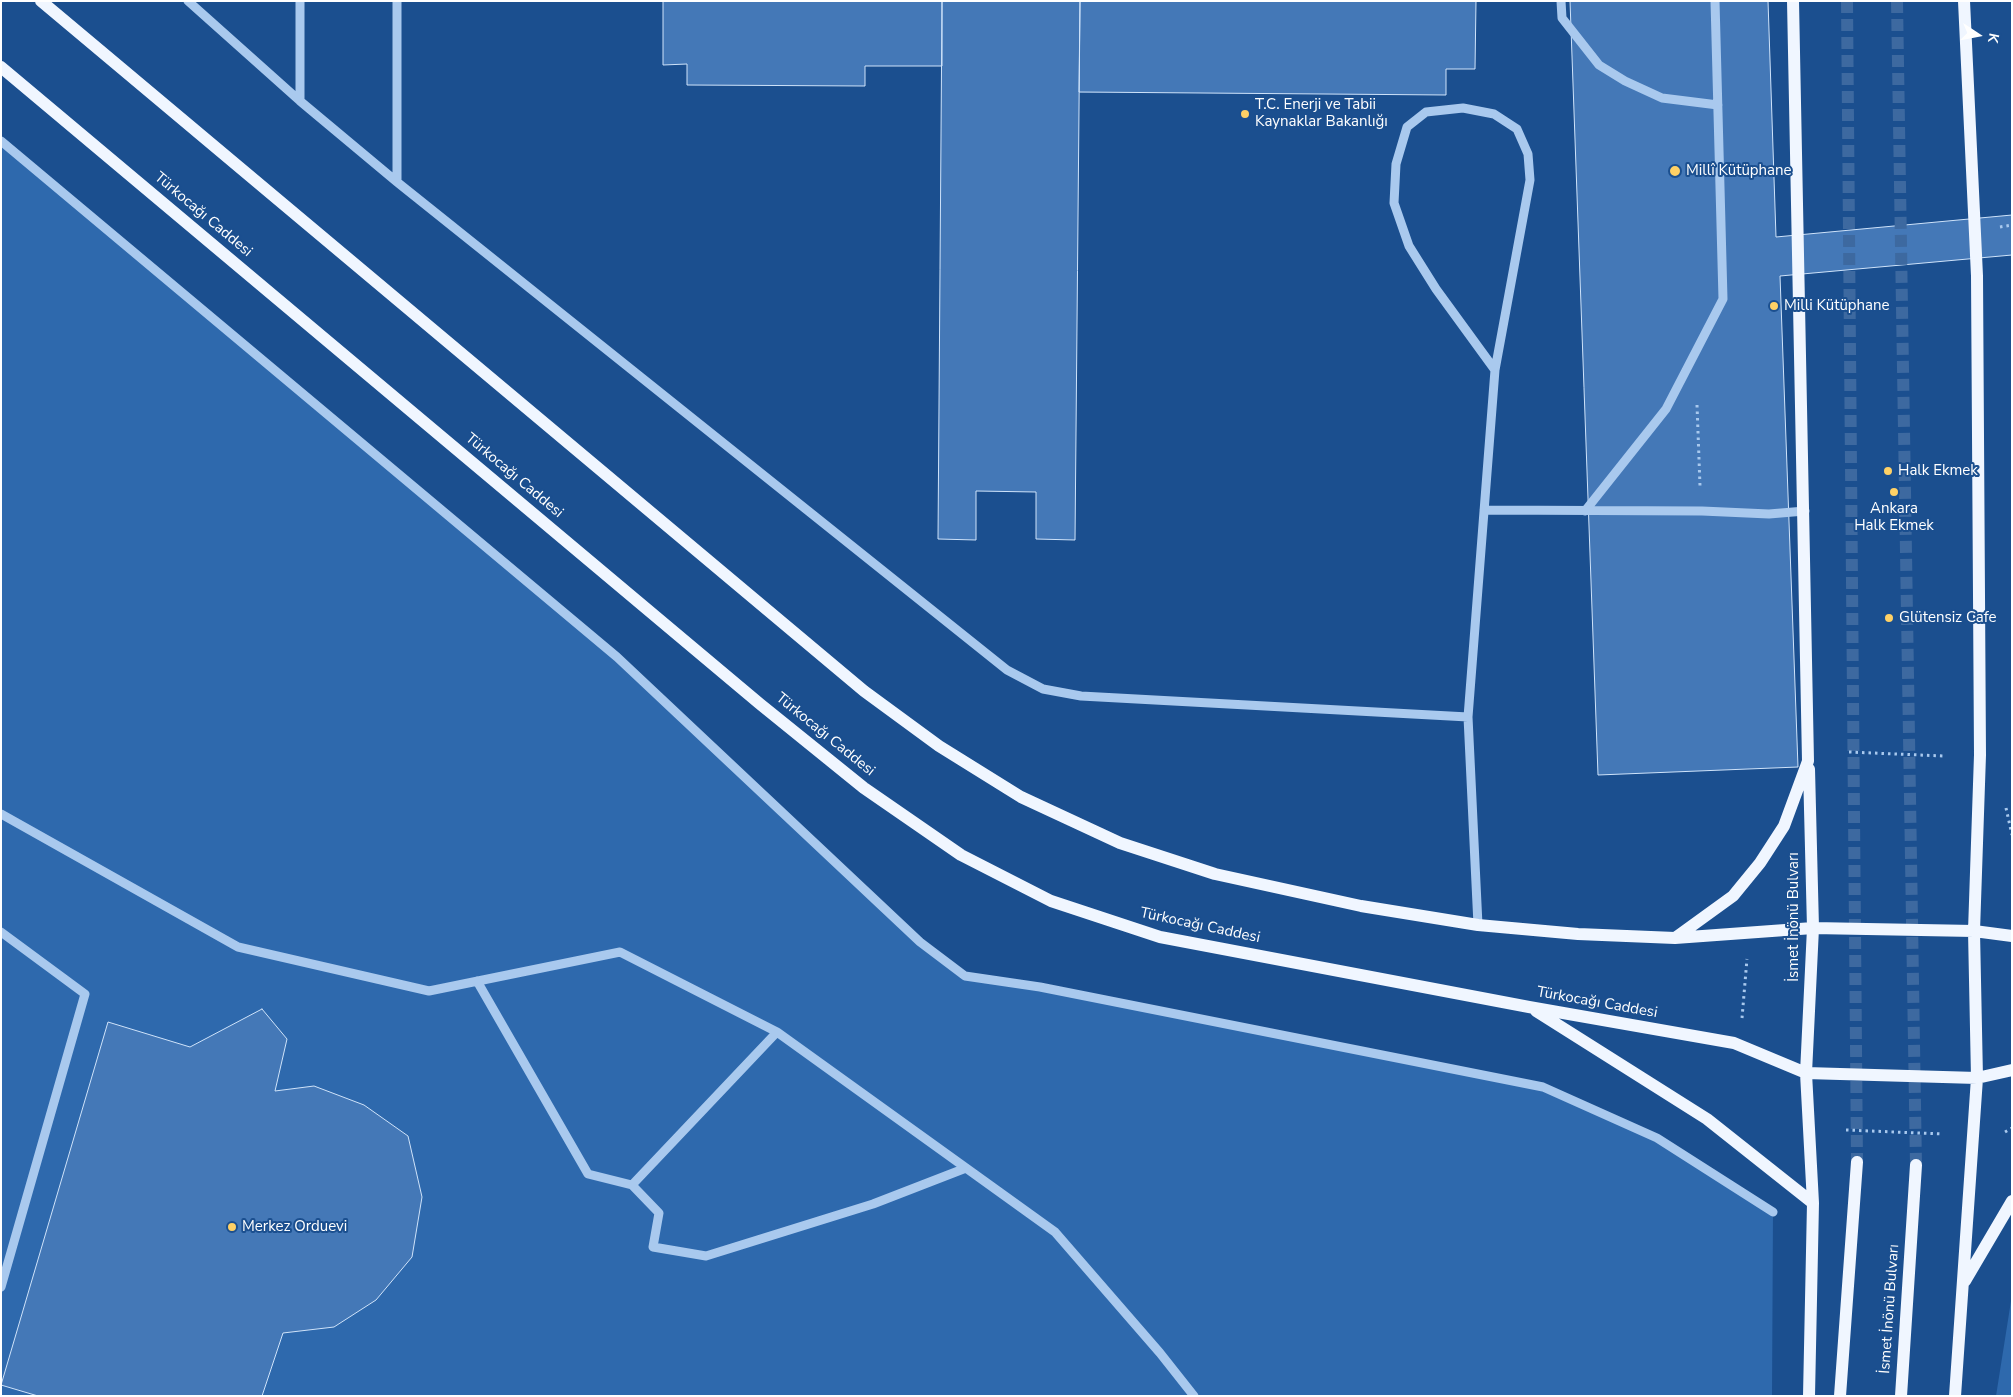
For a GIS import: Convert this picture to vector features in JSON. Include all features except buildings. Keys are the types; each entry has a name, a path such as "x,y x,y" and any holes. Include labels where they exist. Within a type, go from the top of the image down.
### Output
{"main road":[{"path":"41,1 864,691 939,746 1020,797 1120,843 1215,874 1361,906 1478,925 1578,934 1675,938 1813,928 1974,931 2012,936"},
{"name":"İsmet İnönü Bulvarı","path":"1793,1 1813,928 1806,1073 1813,1203 1809,1396"},
{"path":"1955,1396 1977,1078 1974,931 1980,754 1977,286 1964,1"},
{"name":"Türkocağı Caddesi","path":"1,67 760,704 864,788 961,855 1051,901 1160,937 1529,1007 1734,1043 1806,1073"},
{"path":"1675,938 1733,896 1760,863 1784,826 1808,761"},
{"path":"1529,1007 1707,1119 1813,1203"},
{"path":"1806,1073 1977,1078 2012,1070"},
{"path":"1840,1396 1857,1162"},
{"name":"İsmet İnönü Bulvarı","path":"1902,1396 1916,1165"},
{"path":"1963,1284 2012,1201"}],"lane":[{"path":"188,1 300,101 397,182 1007,670 1043,689 1080,696 1468,717"},
{"path":"300,1 300,101"},
{"path":"397,1 397,182"},
{"path":"1561,1 1562,18 1599,65 1625,81 1662,98 1718,105"},
{"path":"1585,511 1666,409 1723,299 1715,1"},
{"path":"1478,925 1468,717 1495,370 1530,180 1528,154 1517,129 1494,114 1463,108 1426,112 1407,127 1396,164 1394,203 1414,253 1436,289 1495,370"},
{"path":"1,142 617,657 920,942 965,976 1040,987 1543,1087 1657,1138 1773,1212"},
{"path":"1484,510 1702,511 1768,514 1804,511"},
{"path":"1,814 238,947 429,991 620,952 777,1032 1055,1232 1160,1353 1194,1396"},
{"path":"1,932 85,994 1,1287"},
{"path":"477,981 588,1174 632,1185 659,1213 653,1247 706,1256 873,1204 966,1168"},
{"path":"632,1185 777,1032"}],"path":[{"path":"1697,399 1700,489"},
{"path":"1849,752 1943,756"},
{"path":"1742,1022 1747,958"},
{"path":"2005,1132 2012,1128"},
{"path":"1846,1130 1943,1134"}],"shaded area":[{"path":"1,141 617,657 920,942 965,976 1543,1087 1657,1138 1773,1212 1772,1396 1,1396"},
{"path":"2012,1299 2012,1396 1996,1396 2011,1301"}],"tunnel":[{"path":"1847,1 1857,1162"},
{"path":"1897,1 1916,1165"}],"place":[{"name":"T.C. Enerji ve Tabii Kaynaklar Bakanlığı","path":"1245,114"},
{"name":"Millî Kütüphane","path":"1675,171"},
{"name":"Milli Kütüphane","path":"1774,306"},
{"name":"Halk Ekmek","path":"1888,471"},
{"name":"Ankara Halk Ekmek","path":"1894,492"},
{"name":"Glütensiz Cafe","path":"1889,618"},
{"name":"Merkez Orduevi","path":"232,1227"}]}
